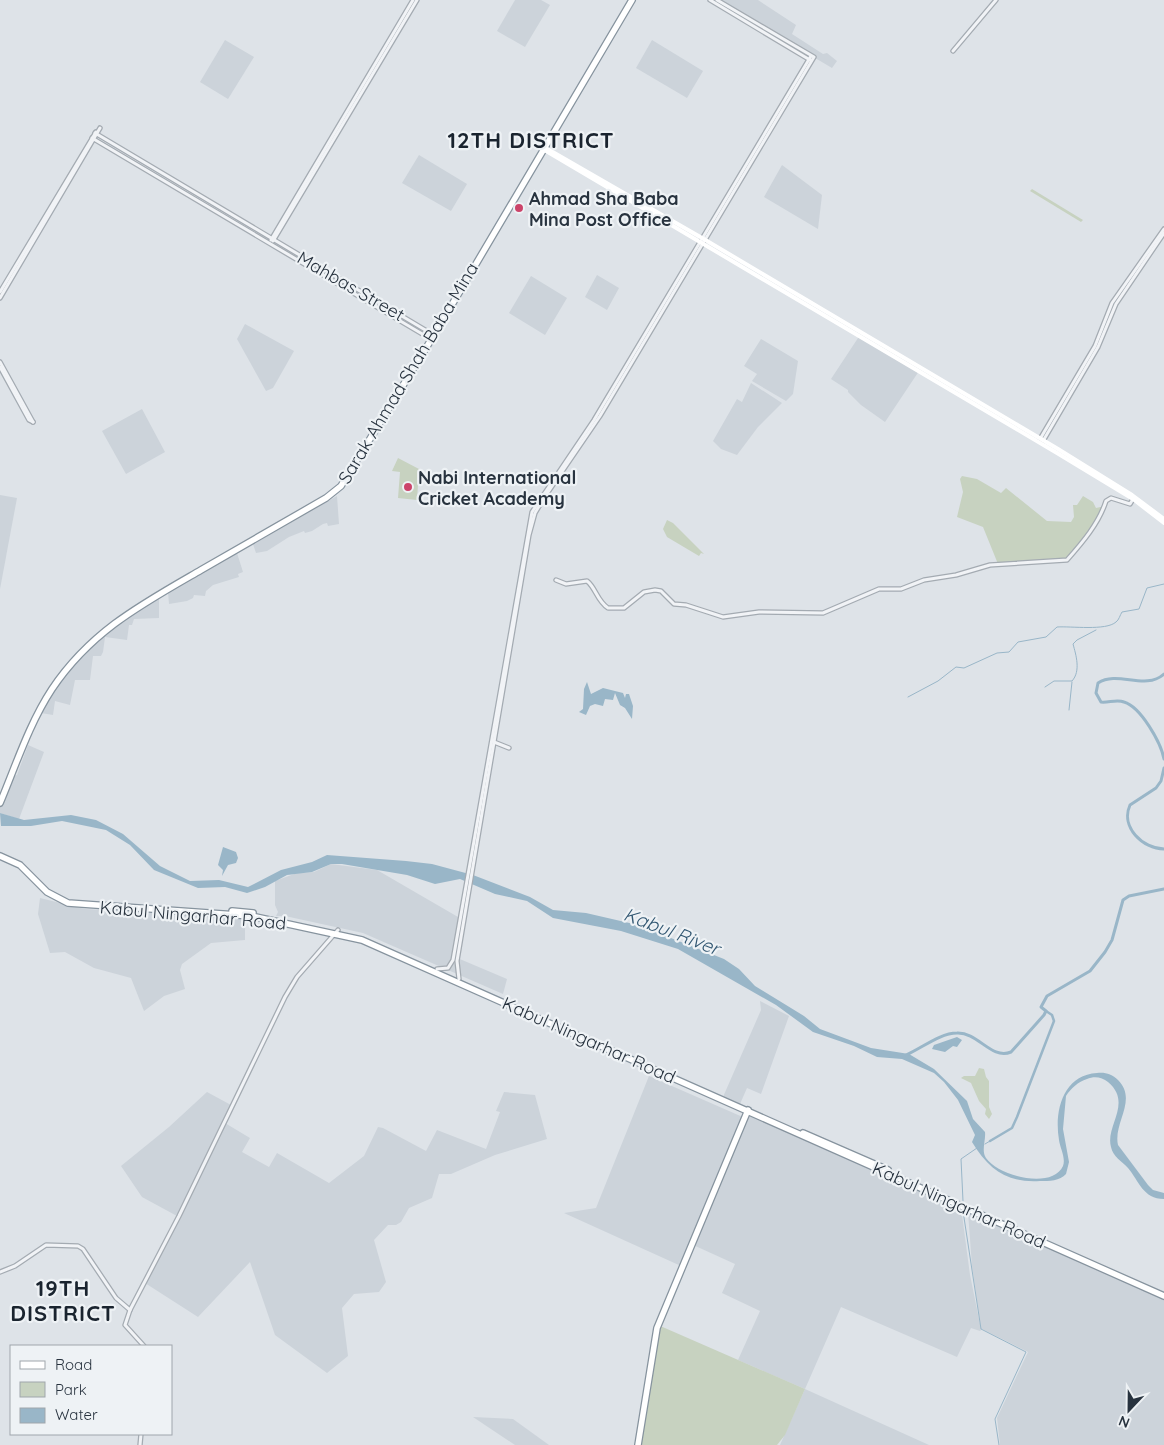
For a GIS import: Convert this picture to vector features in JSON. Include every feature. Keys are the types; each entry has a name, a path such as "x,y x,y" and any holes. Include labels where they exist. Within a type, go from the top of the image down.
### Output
{"highway":[{"path":"0,797 29,724 50,690 85,644 127,609 331,492 344,478 542,147 573,90 630,0"},
{"name":"Sarak Ahmad Shah Baba Mina","path":"0,803 32,724 50,690 87,646 120,617 326,498 341,486 437,330 542,147 630,0"},
{"name":"Kabul Ningarhar Road","path":"0,854 20,865 47,892 68,903 190,910 251,916 362,937 437,969 748,1111"},
{"name":"Kabul Ningarhar Road","path":"337,931 399,956 748,1111 1164,1292"},
{"path":"638,1445 656,1328 748,1111"},
{"name":"Kabul Ningarhar Road","path":"900,1177 1164,1296"}],"main road":[{"path":"542,147 1042,440 1132,495 1164,519"},
{"path":"703,241 856,327 898,356 1133,499 1164,524"}],"street":[{"path":"710,0 811,59"},
{"path":"717,0 811,59"},
{"path":"953,51 976,21 996,0"},
{"path":"271,241 413,2"},
{"path":"481,809 529,535 536,513 600,416 811,59"},
{"path":"0,295 96,134 271,241"},
{"path":"93,138 271,241"},
{"path":"1042,440 1095,346 1112,303 1164,229"},
{"path":"1042,440 1098,347 1116,304 1164,233"},
{"name":"Mahbas Street","path":"271,241 430,336"},
{"path":"459,979 457,961 468,889 532,512 594,420 703,241"},
{"path":"0,362 33,422 29,420 0,367"},
{"path":"556,580 566,584 587,581 592,586 594,594 608,608 624,608 644,592 655,590 661,591 674,604 686,605 723,617 759,612 823,613 879,589 901,589 924,580 956,575 990,565 1067,560 1084,541 1099,518 1106,501 1111,498 1130,504 1133,499"},
{"path":"494,742 509,748"},
{"path":"437,969 448,968 454,960 468,889"},
{"path":"143,1345 124,1325 130,1310 179,1216 285,997 297,977 337,931"},
{"path":"0,1272 15,1266 46,1245 78,1246 83,1249 116,1298 130,1310"}],"shaded area":[{"path":"515,0 541,0 550,5 525,47 497,31"},
{"path":"717,0 758,0 796,25 792,34 823,54 827,53 837,61 832,68"},
{"path":"225,40 254,57 228,99 200,82"},
{"path":"652,40 703,71 687,98 636,68"},
{"path":"419,155 467,184 451,211 402,183"},
{"path":"782,165 822,195 818,229 764,197"},
{"path":"597,275 619,288 607,310 585,297"},
{"path":"531,276 567,298 545,335 509,313"},
{"path":"245,324 294,351 273,388 266,391 237,339"},
{"path":"860,335 919,371 885,422 861,405 848,390 831,379"},
{"path":"761,339 798,361 793,394 786,401 752,381 757,374 744,366"},
{"path":"751,383 782,403 758,427 737,455 721,449 713,441 737,399 742,402"},
{"path":"142,409 165,452 126,474 102,431"},
{"path":"0,495 17,498 0,589"},
{"path":"337,496 339,524 328,526 327,523 323,524 312,531 305,533 304,531 289,537 267,551 256,553 253,544"},
{"path":"237,553 243,572 238,574 239,577 213,585 206,591 205,596 194,595 193,598 187,601 169,604 168,592"},
{"path":"159,598 159,618 134,619 132,625 129,625 127,640 105,637 101,656 93,656 90,680 75,680 70,705 55,701 53,715 41,713 62,680 86,651 108,631"},
{"path":"28,745 44,752 19,819 0,813 0,803 12,777 17,775"},
{"path":"331,864 377,870 458,917 464,927 455,957 507,979 503,994 363,933 285,916 276,916 278,912 275,905 275,881 297,873 314,872"},
{"path":"40,898 85,909 245,918 245,940 211,943 182,964 180,970 185,989 164,996 144,1011 131,978 94,968 65,952 50,953 38,914"},
{"path":"760,1001 789,1016 761,1094 747,1088 740,1104 723,1097 761,1010"},
{"path":"649,1076 745,1118 747,1112 961,1207 970,1275 981,1329 972,1266 968,1212 1164,1298 1164,1445 1000,1445 997,1418 1028,1352 982,1329 980,1331 971,1328 957,1357 841,1307 805,1389 738,1360 760,1311 722,1293 735,1264 691,1244 681,1266 564,1213 596,1208"},
{"path":"207,1092 231,1105 177,1216 142,1197 121,1166 169,1127"},
{"path":"504,1092 535,1095 547,1139 495,1155 451,1174 439,1174 432,1198 409,1208 401,1222 396,1225 388,1225 374,1240 386,1282 379,1292 354,1294 342,1308 348,1356 327,1373 275,1335 250,1262 198,1317 145,1283 225,1123 250,1138 242,1152 269,1167 277,1153 329,1183 364,1156 378,1127 426,1151 437,1130 486,1149 500,1112 496,1111"},
{"path":"805,1389 929,1445 780,1445"},
{"path":"473,1417 513,1419 549,1445 515,1445"}],"green space":[{"path":"1032,189 1083,220 1081,222 1030,191"},
{"name":"Nabi International Cricket Academy","path":"398,458 419,469 417,500 398,498 400,472 392,471"},
{"path":"962,476 977,479 1001,493 1006,488 1047,521 1071,522 1074,517 1073,505 1077,505 1083,496 1093,502 1096,508 1105,506 1099,518 1067,560 998,564 983,527 957,517 963,492 960,479"},
{"path":"667,520 673,523 704,554 701,553 699,556 667,537 663,529"},
{"path":"979,1068 984,1069 989,1081 989,1107 992,1114 989,1119 985,1114 986,1109 979,1101 971,1083 961,1078 964,1076 975,1076"},
{"path":"658,1325 805,1389 785,1435 777,1445 638,1445"}],"water":[{"path":"587,682 591,694 603,688 623,693 625,698 626,694 629,694 633,706 632,719 625,708 620,705 615,693 613,700 605,699 603,706 595,704 590,706 586,715 579,712 583,709 584,689"},
{"path":"0,813 24,820 71,815 96,820 123,834 160,866 190,881 219,880 248,887 281,870 312,862 327,855 406,861 432,864 473,875 530,897 553,910 586,913 638,925 724,959 739,969 755,986 804,1016 820,1029 871,1048 909,1054 934,1069 967,1101 973,1119 985,1132 984,1152 986,1158 1002,1170 1025,1178 1037,1179 1048,1177 1057,1173 1063,1166 1058,1118 1063,1096 1069,1087 1085,1075 1108,1074 1118,1080 1124,1088 1126,1096 1117,1137 1118,1145 1148,1185 1153,1190 1164,1193 1164,1199 1146,1193 1112,1150 1110,1139 1117,1114 1118,1098 1115,1090 1108,1082 1098,1077 1081,1082 1072,1088 1066,1096 1063,1129 1069,1162 1066,1174 1061,1178 1051,1181 1018,1180 1000,1173 978,1152 972,1142 975,1135 958,1100 934,1073 902,1059 877,1057 854,1046 813,1032 776,1005 678,949 621,931 553,918 527,901 495,894 460,879 435,884 407,875 342,864 331,864 312,872 287,875 265,887 247,893 225,887 198,888 154,870 130,845 106,830 62,821 31,826 1,826"},
{"path":"223,847 236,852 238,858 236,863 228,865 222,876 223,870 218,865"},
{"path":"957,1037 962,1040 957,1047 953,1046 945,1052 932,1049 934,1045"}],"waterway":[{"path":"908,697 938,681 956,667 964,668 997,653 1009,652 1018,642 1046,637 1057,627 1111,625 1117,621 1122,612 1139,609 1147,588 1164,584"},
{"path":"1045,687 1054,681 1072,681 1077,668 1073,644 1096,630"},
{"path":"1164,674 1157,679 1148,681 1114,678 1106,680 1098,683 1096,693 1101,702 1121,701 1137,711 1155,735 1164,759"},
{"path":"1069,710 1072,682"},
{"path":"1164,768 1161,781 1156,788 1130,805 1128,813 1128,821 1135,835 1148,845 1164,849"},
{"path":"906,1055 944,1035 957,1033 965,1034 997,1052 1011,1052 1044,1015 1046,1011 1041,1007 1047,996 1090,971 1105,952 1112,940 1123,900 1129,896 1164,889"},
{"path":"990,1141 1012,1128 1017,1117 1054,1021 1052,1015 1046,1011"},
{"path":"985,1144 990,1141"},
{"path":"963,1201 961,1159 977,1148"},
{"path":"963,1211 981,1329 1026,1352 995,1419 999,1445"}],"place":[{"name":"Ahmad Sha Baba Mina Post Office","path":"519,208"},
{"name":"Nabi International Cricket Academy","path":"408,487"}],"district":[{"name":"12TH DISTRICT","path":"531,140"},
{"name":"19TH DISTRICT","path":"63,1300"}],"water label":[{"name":"Kabul River","path":"672,931"}]}
